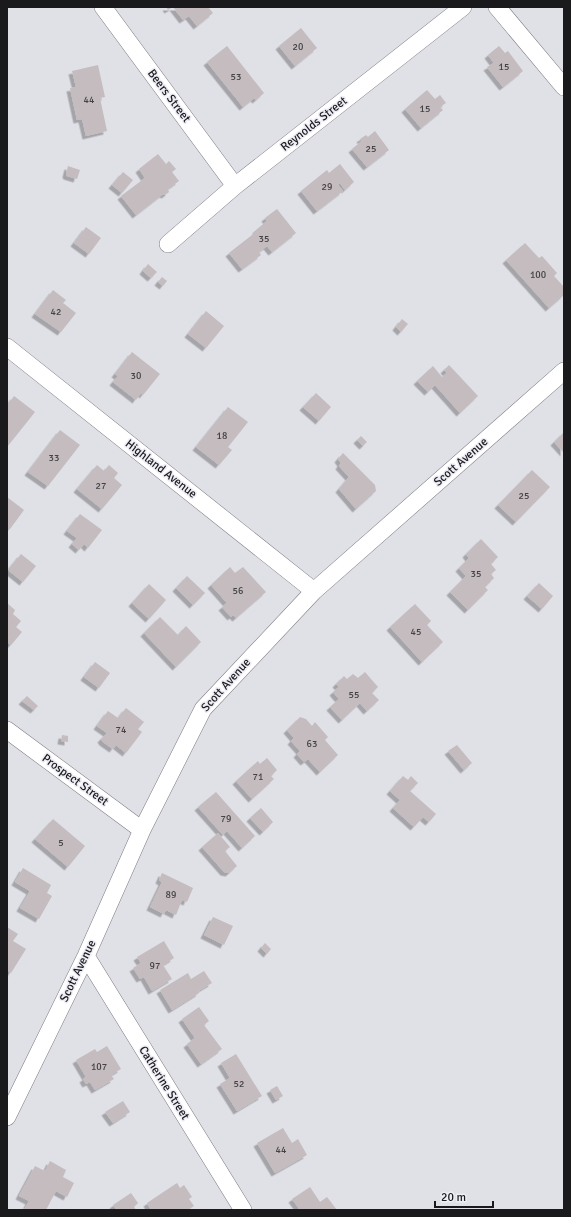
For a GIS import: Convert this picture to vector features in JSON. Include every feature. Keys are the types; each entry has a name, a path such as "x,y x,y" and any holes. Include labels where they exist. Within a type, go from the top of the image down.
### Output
{"street":[{"name":"Beers Street","path":"103,7 236,186"},
{"name":"Reynolds Street","path":"168,244 236,186 463,7"},
{"path":"497,7 564,87"},
{"name":"Highland Avenue","path":"7,347 314,592"},
{"name":"Scott Avenue","path":"7,1117 86,956 142,830 202,709 314,592 564,371"},
{"name":"Prospect Street","path":"7,730 142,830"},
{"name":"Catherine Street","path":"86,956 243,1210"}],"building":[{"path":"166,7 173,7 168,10"},
{"path":"173,7 208,7 213,13 197,26 189,16 183,20"},
{"path":"301,28 317,48 295,66 279,46"},
{"path":"227,46 264,93 256,100 254,98 243,107 207,62"},
{"path":"499,46 505,53 508,51 523,71 503,87 487,67 494,63 488,55"},
{"path":"98,65 105,97 100,98 107,131 86,136 82,119 77,120 70,88 76,87 72,71"},
{"path":"427,90 435,99 440,95 446,103 440,107 443,110 421,128 405,109"},
{"path":"375,131 389,150 367,167 352,149 362,141 360,139 366,135 368,137"},
{"path":"158,154 166,164 169,161 176,169 172,172 179,181 168,189 169,192 165,195 163,194 136,215 121,196 145,178 139,169"},
{"path":"340,164 354,182 345,190 340,183 338,185 343,191 317,211 301,191 327,170 329,173"},
{"path":"68,166 80,170 77,179 67,176"},
{"path":"123,172 133,180 122,193 112,185"},
{"path":"277,209 296,233 272,252 267,246 259,252 261,255 242,269 229,253 256,232 256,230 267,221 265,218"},
{"path":"86,227 101,238 89,254 74,243"},
{"path":"525,243 539,258 542,256 557,273 554,276 564,287 564,295 549,308 506,260"},
{"path":"148,264 157,272 151,278 143,271"},
{"path":"162,277 167,281 163,286 158,282"},
{"path":"53,290 66,300 63,303 76,313 61,332 35,314"},
{"path":"206,311 224,326 206,348 188,334"},
{"path":"402,319 408,324 401,332 396,327"},
{"path":"132,352 160,374 143,395 141,393 136,400 113,382 118,376 115,374"},
{"path":"449,365 478,396 460,413 435,385 428,392 417,381 433,366 442,377 447,373 444,370"},
{"path":"316,393 331,407 319,421 303,407"},
{"path":"14,396 35,412 7,447 7,406"},
{"path":"228,407 248,422 228,447 232,450 219,465 196,447"},
{"path":"60,430 80,445 48,486 28,472"},
{"path":"564,432 564,453 554,442"},
{"path":"361,436 367,442 363,446 357,440"},
{"path":"343,453 375,485 376,491 356,509 339,489 349,477 339,466 341,463 338,459"},
{"path":"97,465 104,471 109,465 118,473 114,478 122,485 102,509 77,489"},
{"path":"532,470 550,487 516,522 498,505"},
{"path":"7,497 24,510 10,529 7,527"},
{"path":"80,514 102,530 88,548 84,544 79,550 72,544 77,538 67,531"},
{"path":"481,539 498,557 491,564 496,570 491,574 494,578 485,587 488,590 468,610 450,592 466,576 459,568 469,558 466,554"},
{"path":"21,554 36,566 23,582 8,570"},
{"path":"230,567 235,573 243,567 266,592 236,618 233,615 231,617 222,607 227,603 211,585"},
{"path":"187,576 205,593 193,605 176,588"},
{"path":"539,583 553,596 542,609 527,596"},
{"path":"149,584 166,600 149,619 132,603"},
{"path":"7,603 15,610 13,614 21,621 16,627 22,632 11,645 7,642"},
{"path":"415,604 431,621 427,625 443,642 422,662 390,627"},
{"path":"160,617 178,635 186,626 201,642 176,667 144,633"},
{"path":"95,662 110,673 99,688 84,677"},
{"path":"365,672 378,687 372,693 379,700 367,711 360,703 342,720 330,707 339,699 333,692 339,687 336,684 344,676 347,679 353,674 358,678"},
{"path":"27,696 38,706 34,710 22,701"},
{"path":"126,708 144,722 138,729 142,732 126,753 116,745 113,749 103,742 101,739 107,733 97,726 108,711 118,718"},
{"path":"300,717 306,719 312,726 315,722 328,737 325,740 338,755 320,772 308,759 304,762 297,754 300,751 291,741 294,738 287,730"},
{"path":"62,735 68,736 68,742 61,741"},
{"path":"457,745 472,763 464,770 448,751"},
{"path":"267,758 277,770 271,776 274,779 252,799 236,781 258,761 260,764"},
{"path":"403,776 408,780 411,776 418,783 410,791 436,814 429,822 423,817 414,827 393,808 400,800 390,791"},
{"path":"216,792 255,836 242,848 227,831 223,835 198,807"},
{"path":"261,808 273,822 263,832 250,818"},
{"path":"53,819 85,846 68,867 35,839"},
{"path":"218,833 230,847 225,851 237,866 229,873 224,872 202,847"},
{"path":"23,868 51,885 47,893 52,896 39,919 20,908 30,891 15,882"},
{"path":"162,873 193,888 187,902 182,900 176,915 166,910 164,914 150,907 162,882 159,880"},
{"path":"213,917 233,926 224,945 204,935"},
{"path":"7,927 18,934 13,941 26,949 11,973 7,970"},
{"path":"164,941 174,958 163,965 172,979 152,991 144,977 140,979 133,968 141,963 137,957"},
{"path":"265,943 271,949 267,954 261,948"},
{"path":"204,971 212,983 172,1010 160,990 188,973 191,979"},
{"path":"199,1007 209,1021 204,1025 222,1049 201,1064 187,1044 195,1038 182,1019"},
{"path":"107,1046 121,1069 111,1075 114,1079 95,1090 90,1082 86,1084 83,1079 86,1077 76,1060 95,1049 97,1052"},
{"path":"236,1054 262,1096 237,1111 220,1084 230,1078 221,1063"},
{"path":"277,1086 283,1096 276,1100 270,1090"},
{"path":"123,1101 130,1112 113,1123 105,1112"},
{"path":"283,1128 292,1143 298,1139 307,1155 275,1173 257,1143"},
{"path":"50,1161 66,1170 63,1177 74,1183 67,1197 56,1191 46,1210 22,1210 29,1201 19,1196 35,1166 45,1171"},
{"path":"177,1183 180,1188 184,1185 192,1197 189,1199 194,1206 188,1210 151,1210 147,1203"},
{"path":"310,1187 320,1202 327,1197 337,1210 300,1210 292,1199"},
{"path":"131,1193 138,1203 134,1207 136,1210 117,1210 113,1205"}]}
